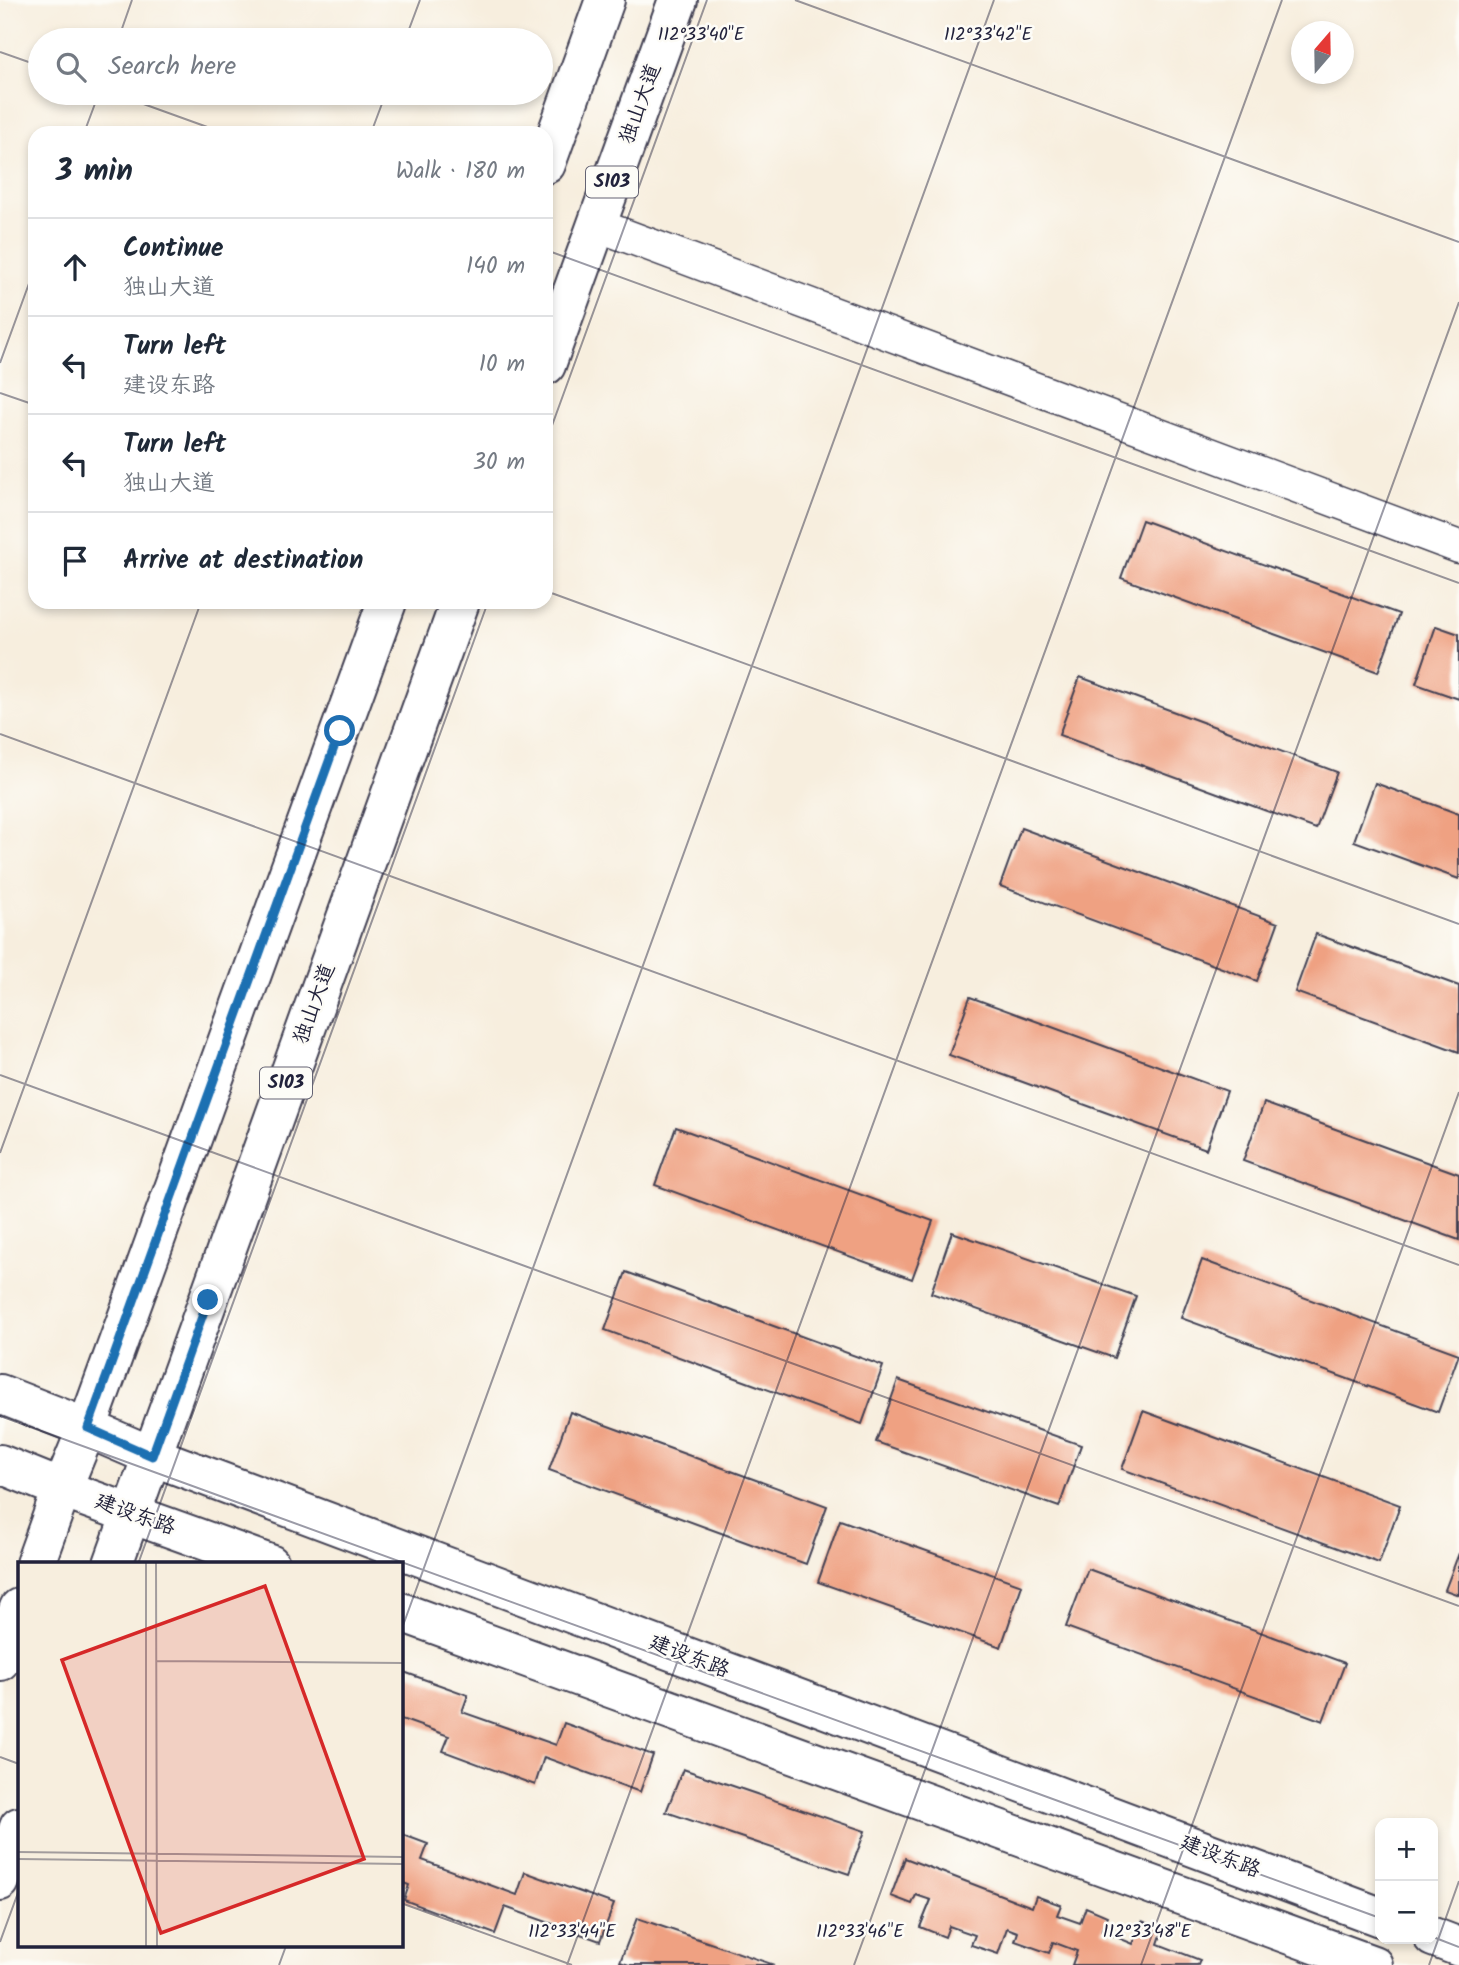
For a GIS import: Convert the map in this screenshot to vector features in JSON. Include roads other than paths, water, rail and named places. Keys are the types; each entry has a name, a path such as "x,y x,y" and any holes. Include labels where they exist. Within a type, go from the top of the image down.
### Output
{"main road":[{"path":"553,145 605,0"},
{"name":"独山大道","path":"553,346 678,0"},
{"path":"36,1562 88,1428 384,609"},
{"name":"独山大道","path":"114,1562 457,609"},
{"name":"建设东路","path":"0,1394 152,1456 1375,1915"},
{"name":"建设东路","path":"0,1464 264,1562"},
{"path":"0,1661 18,1611"},
{"path":"402,1612 1373,1965"},
{"path":"0,1881 18,1830"},
{"path":"1438,1939 1459,1947"}],"street":[{"path":"597,225 1459,547"}]}
